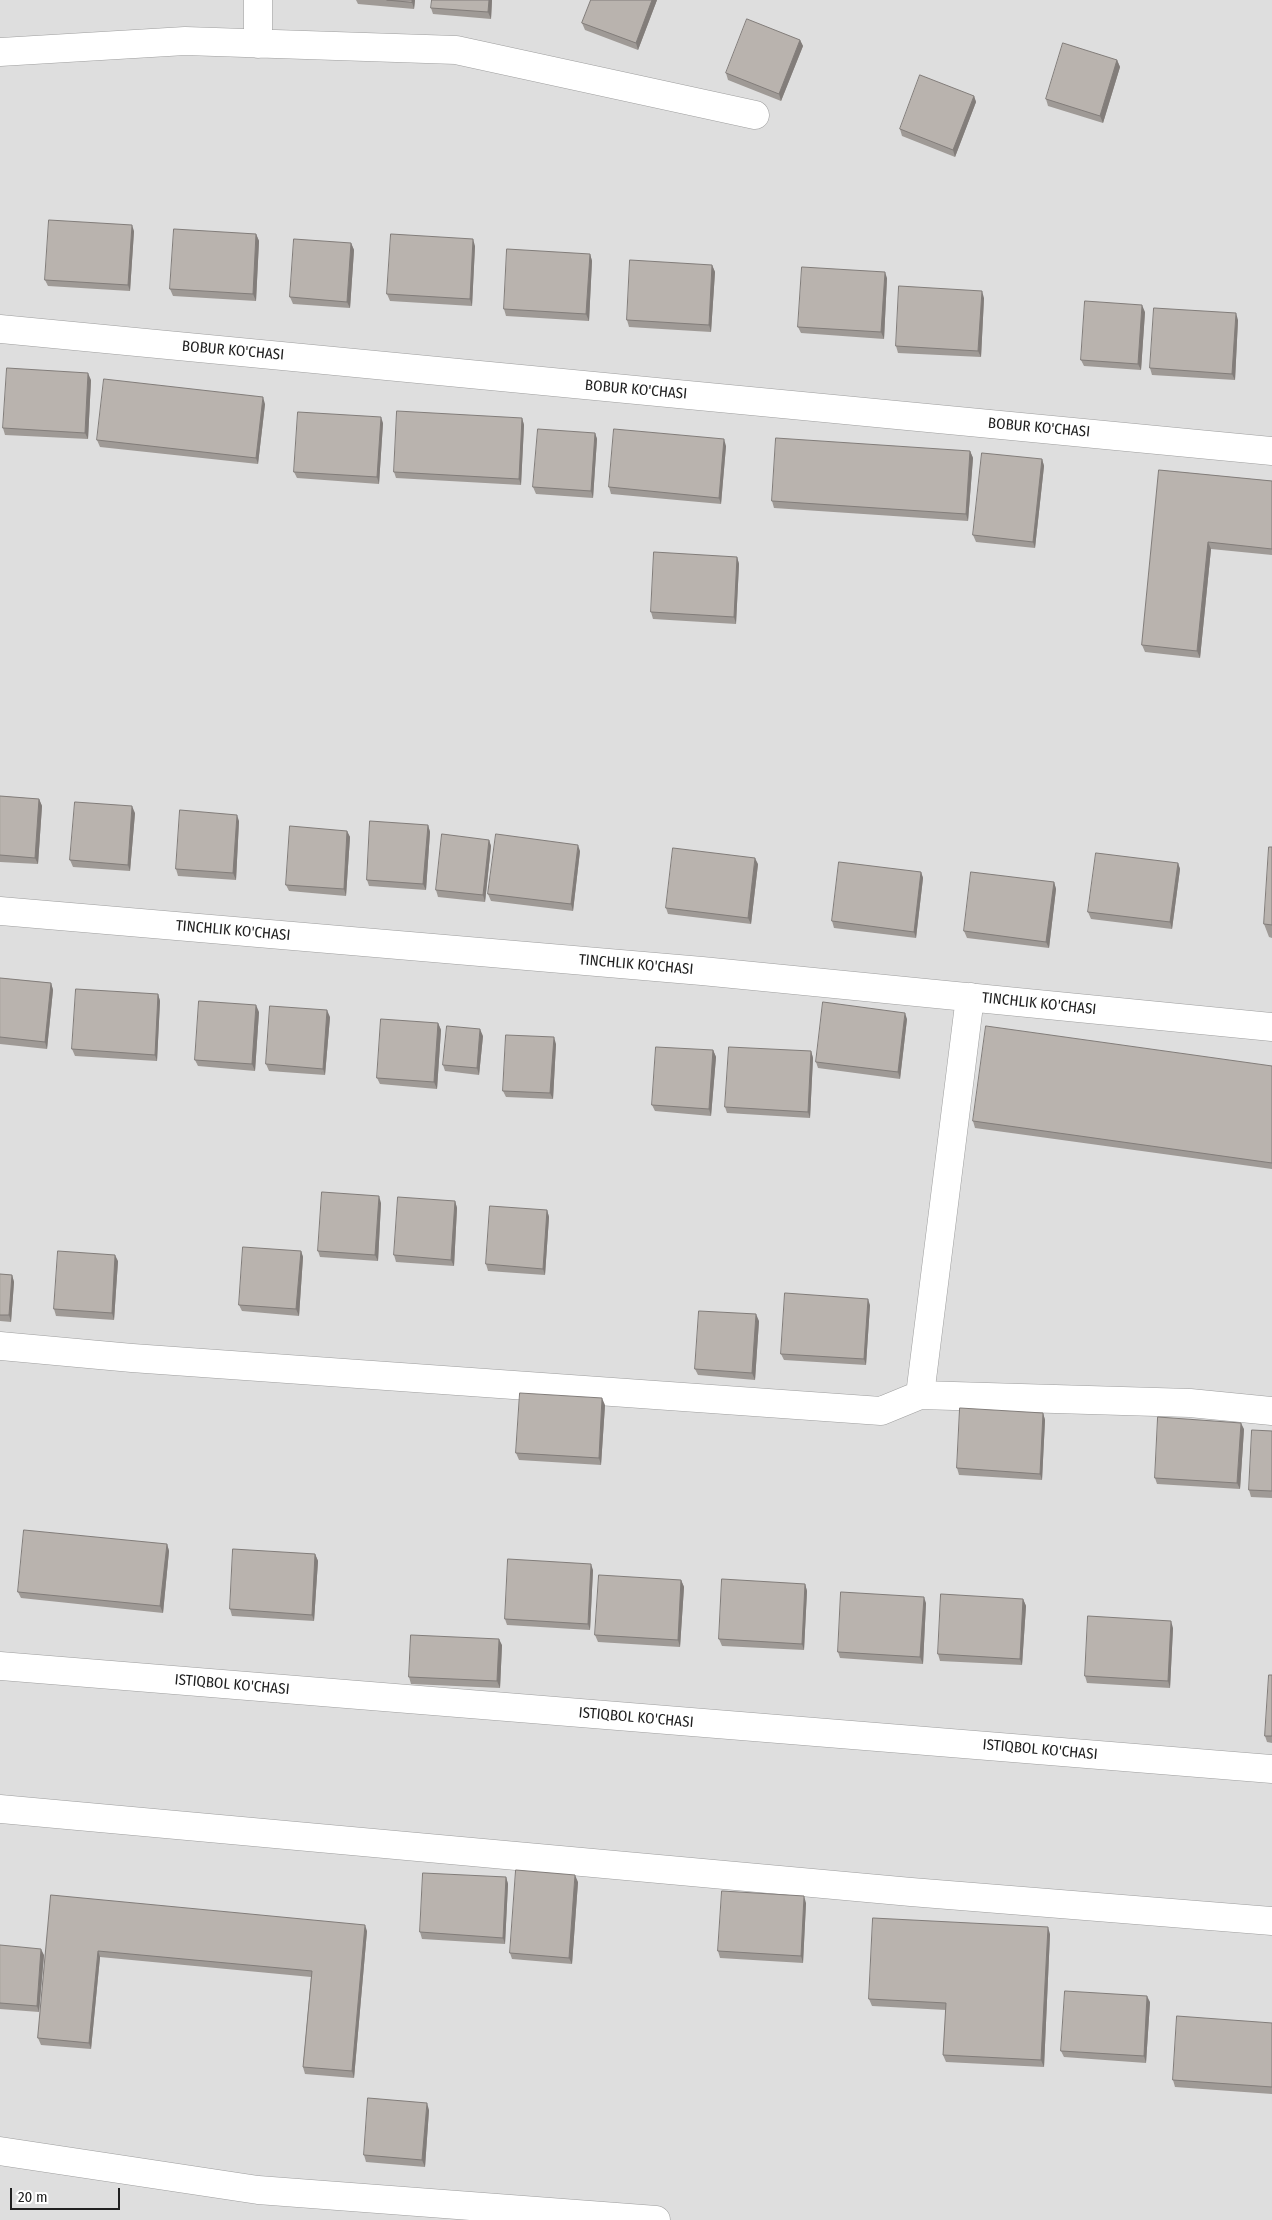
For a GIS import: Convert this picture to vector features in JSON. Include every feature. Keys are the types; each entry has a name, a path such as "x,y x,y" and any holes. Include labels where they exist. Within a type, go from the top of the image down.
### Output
{"street":[{"path":"258,0 258,44"},
{"path":"0,52 185,42 456,50 755,115"},
{"name":"BOBUR KO'CHASI","path":"0,329 1272,451"},
{"name":"TINCHLIK KO'CHASI","path":"0,911 702,971 1272,1027"},
{"path":"920,1395 970,997"},
{"path":"0,1346 881,1412 920,1395 1190,1403 1272,1411"},
{"name":"ISTIQBOL KO'CHASI","path":"0,1666 1272,1769"},
{"path":"0,1809 921,1892 1272,1921"},
{"path":"0,2151 258,2190 656,2220"}],"shaded area":[{"path":"0,0 1272,0 1272,2220 0,2220"}],"building":[{"path":"387,0 412,0 412,2"},
{"path":"432,0 489,0 488,12 431,8"},
{"path":"591,0 652,0 636,43 582,23"},
{"path":"747,19 800,40 779,94 726,73"},
{"path":"1063,43 1117,60 1100,116 1046,99"},
{"path":"920,75 974,96 953,150 900,129"},
{"path":"49,220 132,225 128,285 45,280"},
{"path":"174,229 256,234 253,294 170,289"},
{"path":"391,234 473,239 470,299 387,294"},
{"path":"294,239 351,243 347,302 290,297"},
{"path":"507,249 590,254 586,314 504,309"},
{"path":"630,260 712,265 709,325 627,320"},
{"path":"802,267 885,272 881,332 798,327"},
{"path":"899,286 982,291 978,351 896,346"},
{"path":"1085,301 1142,305 1138,364 1081,360"},
{"path":"1154,308 1236,313 1232,374 1150,368"},
{"path":"7,368 88,373 85,433 3,428"},
{"path":"104,379 263,397 256,458 97,440"},
{"path":"397,411 522,418 519,479 394,472"},
{"path":"298,412 381,417 377,477 294,472"},
{"path":"538,429 595,433 591,491 533,487"},
{"path":"614,429 724,439 719,498 609,487"},
{"path":"776,438 970,451 966,514 772,501"},
{"path":"982,453 1042,459 1033,542 973,535"},
{"path":"1159,470 1272,481 1272,549 1208,542 1197,651 1142,645"},
{"path":"654,552 737,557 734,617 651,612"},
{"path":"0,796 39,799 35,858 0,855"},
{"path":"75,802 132,806 128,865 70,860"},
{"path":"180,810 237,815 233,873 176,869"},
{"path":"370,821 428,825 423,884 367,880"},
{"path":"290,826 347,831 344,889 286,885"},
{"path":"442,834 489,840 483,895 436,890"},
{"path":"496,834 578,845 571,904 488,894"},
{"path":"1269,847 1272,847 1272,925 1264,924"},
{"path":"673,848 755,858 748,918 666,908"},
{"path":"1096,853 1178,863 1170,922 1088,912"},
{"path":"839,862 921,872 914,932 832,921"},
{"path":"971,872 1054,882 1046,942 964,931"},
{"path":"0,978 51,983 45,1042 0,1037"},
{"path":"76,989 158,994 155,1055 72,1049"},
{"path":"199,1001 256,1005 252,1064 195,1060"},
{"path":"823,1002 905,1013 898,1072 816,1062"},
{"path":"270,1006 327,1010 323,1069 266,1064"},
{"path":"381,1019 438,1023 434,1082 377,1078"},
{"path":"447,1026 480,1029 477,1068 443,1065"},
{"path":"986,1026 1272,1066 1272,1163 973,1121"},
{"path":"506,1035 554,1037 550,1093 503,1091"},
{"path":"656,1047 713,1050 709,1109 652,1105"},
{"path":"729,1047 811,1051 808,1112 725,1107"},
{"path":"322,1192 379,1196 375,1255 318,1251"},
{"path":"398,1197 455,1201 451,1260 394,1255"},
{"path":"490,1206 547,1210 543,1269 486,1264"},
{"path":"243,1247 301,1251 296,1309 239,1305"},
{"path":"58,1251 115,1255 112,1313 54,1309"},
{"path":"0,1274 12,1275 9,1315 0,1315"},
{"path":"785,1293 868,1299 864,1359 781,1354"},
{"path":"699,1311 756,1314 752,1373 695,1369"},
{"path":"520,1393 602,1398 599,1458 516,1453"},
{"path":"960,1408 1043,1413 1040,1474 957,1468"},
{"path":"1158,1417 1241,1423 1237,1483 1155,1478"},
{"path":"1252,1430 1272,1431 1272,1491 1249,1490"},
{"path":"24,1530 167,1544 160,1606 18,1592"},
{"path":"233,1549 315,1554 312,1615 230,1609"},
{"path":"508,1559 591,1564 588,1624 505,1619"},
{"path":"599,1575 681,1580 678,1640 595,1635"},
{"path":"722,1579 805,1584 802,1644 719,1639"},
{"path":"841,1592 924,1597 920,1657 838,1652"},
{"path":"941,1594 1023,1599 1020,1659 938,1654"},
{"path":"1088,1616 1171,1621 1168,1681 1085,1676"},
{"path":"411,1635 499,1639 497,1681 409,1677"},
{"path":"1269,1675 1272,1675 1272,1736 1265,1736"},
{"path":"516,1870 575,1875 569,1958 510,1953"},
{"path":"423,1873 506,1877 503,1938 420,1932"},
{"path":"722,1891 804,1896 801,1956 718,1951"},
{"path":"51,1895 365,1925 352,2071 303,2067 312,1971 98,1951 89,2043 38,2038"},
{"path":"873,1918 1048,1927 1041,2060 943,2055 946,2003 869,1999"},
{"path":"0,1945 41,1949 37,2006 0,2003"},
{"path":"1065,1991 1147,1996 1144,2056 1061,2051"},
{"path":"1177,2016 1272,2023 1272,2087 1173,2080"},
{"path":"368,2098 427,2103 422,2160 364,2155"}]}
